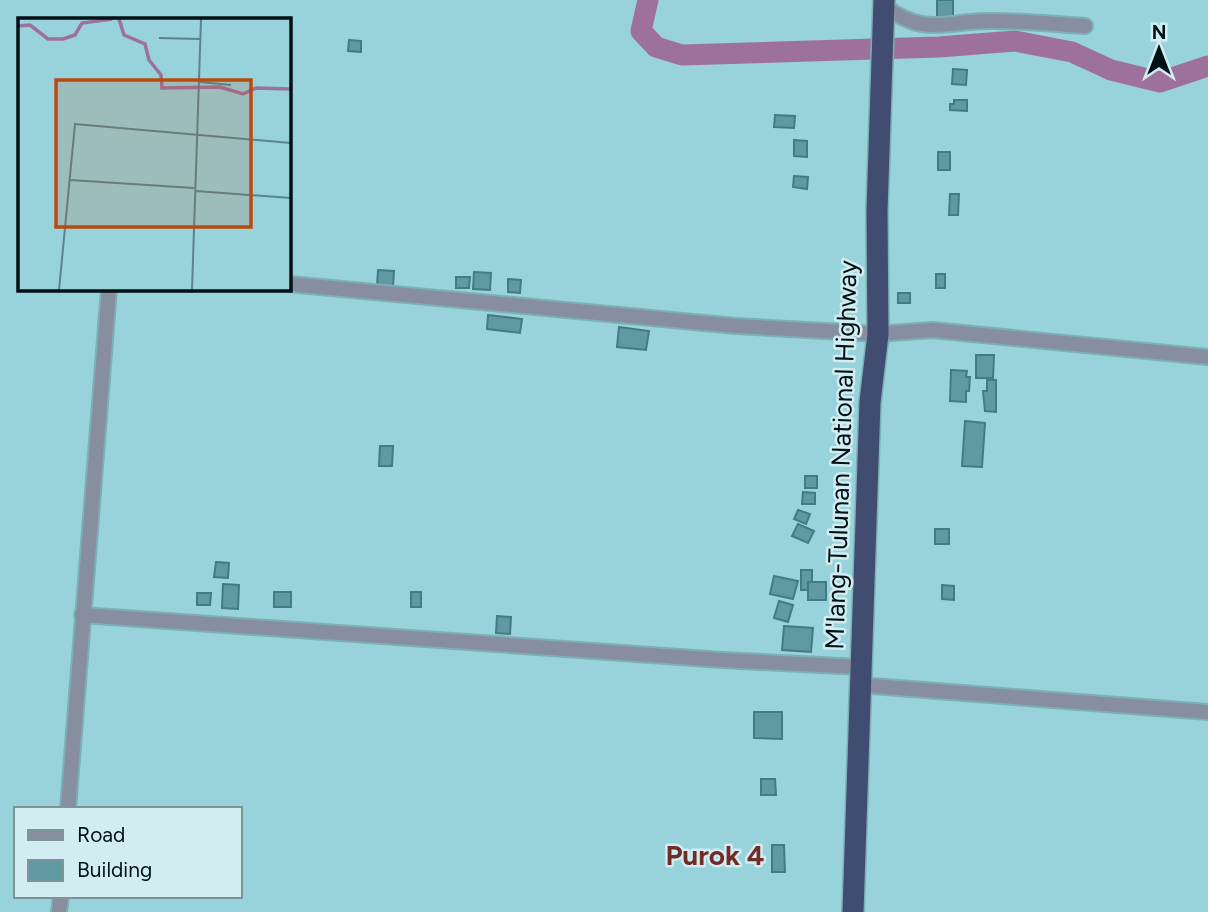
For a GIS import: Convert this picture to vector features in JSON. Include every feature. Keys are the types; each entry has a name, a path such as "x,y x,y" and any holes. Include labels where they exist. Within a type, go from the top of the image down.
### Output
{"highway":[{"name":"M'lang-Tulunan National Highway","path":"853,912 870,402 878,334 877,211 884,9"}],"street":[{"path":"884,9 910,23 926,26 994,21 1085,26"},
{"path":"290,284 736,326 878,334 944,331 1208,357"},
{"path":"68,807 109,290"},
{"path":"82,615 708,659 1208,712"}],"building":[{"path":"937,0 953,0 953,21 937,21"},
{"path":"349,40 361,41 361,52 348,51"},
{"path":"953,69 967,70 966,85 952,84"},
{"path":"954,100 967,100 967,111 950,110 950,104 954,104"},
{"path":"775,115 795,116 794,128 774,127"},
{"path":"794,140 807,141 807,157 794,156"},
{"path":"938,152 950,152 950,170 938,170"},
{"path":"794,176 808,177 807,189 793,187"},
{"path":"950,194 959,194 958,215 949,215"},
{"path":"378,270 394,271 393,287 377,286"},
{"path":"474,272 491,273 490,290 473,289"},
{"path":"936,274 945,274 945,288 936,288"},
{"path":"456,277 470,277 469,288 456,288"},
{"path":"508,279 521,280 520,293 508,292"},
{"path":"898,293 910,293 910,303 898,303"},
{"path":"488,315 522,319 520,333 487,329"},
{"path":"619,327 649,331 646,350 617,347"},
{"path":"976,355 994,355 993,378 976,378"},
{"path":"951,370 967,371 966,377 970,377 966,402 950,401"},
{"path":"987,380 996,380 996,412 985,411 983,391 987,391"},
{"path":"965,421 985,423 982,467 962,466"},
{"path":"380,446 393,446 392,466 379,466"},
{"path":"805,476 817,476 817,488 805,488"},
{"path":"803,492 815,493 815,504 802,504"},
{"path":"798,510 810,514 806,524 794,519"},
{"path":"798,524 814,531 808,543 792,536"},
{"path":"935,529 949,529 949,544 935,544"},
{"path":"216,562 229,563 228,578 214,577"},
{"path":"801,570 812,570 812,582 808,582 808,590 801,590"},
{"path":"774,576 798,581 793,599 770,594"},
{"path":"808,582 826,582 826,600 808,600"},
{"path":"223,584 239,585 238,609 222,608"},
{"path":"942,585 954,586 954,600 942,599"},
{"path":"274,592 291,592 291,607 274,607"},
{"path":"411,592 421,592 421,607 411,607"},
{"path":"197,593 211,593 210,605 197,605"},
{"path":"779,601 793,605 788,622 774,618"},
{"path":"497,616 511,617 510,634 496,633"},
{"path":"784,626 813,628 811,652 782,650"},
{"path":"754,712 782,712 782,739 754,738"},
{"path":"761,779 775,779 776,795 761,795"},
{"path":"772,845 784,845 785,872 772,872"}],"waterway":[{"path":"648,0 641,31 656,47 682,55 939,47 1015,41 1072,52 1111,70 1160,82 1208,66"}],"district":[{"name":"Purok 4","path":"715,855"}]}
